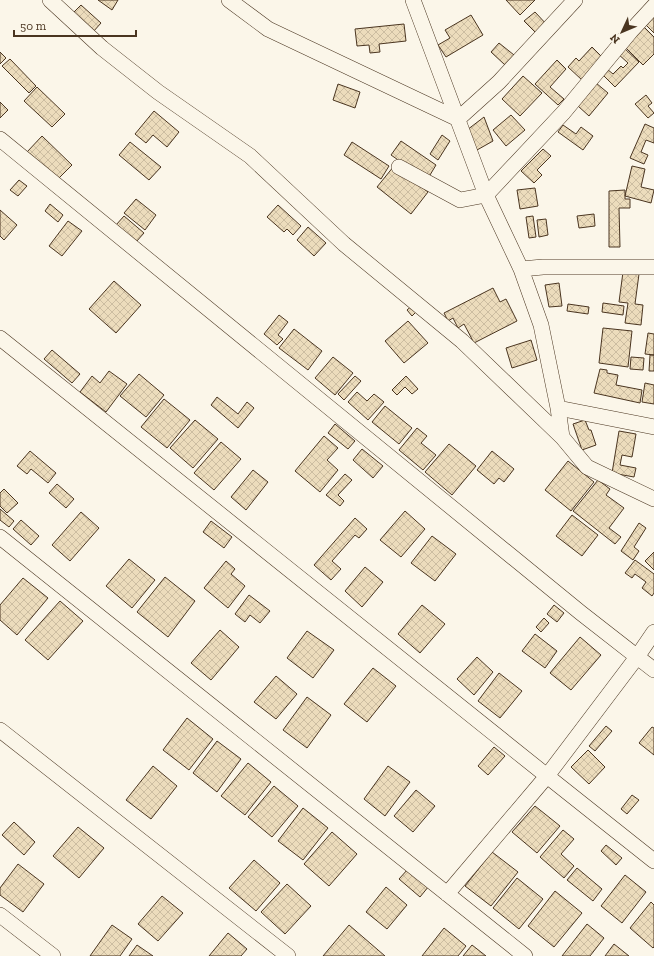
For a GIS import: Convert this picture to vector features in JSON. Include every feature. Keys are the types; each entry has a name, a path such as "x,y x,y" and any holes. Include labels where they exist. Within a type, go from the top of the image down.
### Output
{"street":[{"path":"50,0 102,48 158,92 250,156 344,244 462,341 562,437 587,467 653,495"},
{"path":"229,0 268,29 458,119"},
{"path":"413,0 486,195 521,269 541,326 558,408 562,437"},
{"path":"458,119 499,82 575,0"},
{"path":"399,167 460,200 486,195 564,112 631,31 654,6"},
{"path":"0,139 580,613 654,670"},
{"path":"521,269 543,267 654,267"},
{"path":"0,338 654,861"},
{"path":"558,408 654,427"},
{"path":"0,537 525,956"},
{"path":"447,894 547,776 637,657 654,632"},
{"path":"0,730 288,956"},
{"path":"0,914 53,956"}],"building":[{"path":"98,0 118,0 112,10"},
{"path":"506,0 535,0 520,15"},
{"path":"81,5 101,23 93,32 73,13"},
{"path":"535,12 548,26 538,35 524,21"},
{"path":"654,12 654,33 644,23"},
{"path":"471,15 483,35 446,57 438,45 450,38 445,30"},
{"path":"404,24 406,41 379,44 380,52 370,53 369,45 357,46 355,29"},
{"path":"643,26 654,37 654,54 643,65 624,46"},
{"path":"499,43 514,55 505,65 491,52"},
{"path":"592,47 603,58 582,80 568,67 576,58 579,61"},
{"path":"623,47 639,62 615,87 602,74 607,69 613,74 621,66 623,68 628,63 617,53"},
{"path":"0,52 6,58 0,64"},
{"path":"10,59 36,86 29,93 2,66"},
{"path":"557,60 566,69 550,87 564,99 558,105 535,84"},
{"path":"523,76 542,93 520,116 502,99"},
{"path":"596,83 608,93 589,116 578,106"},
{"path":"338,84 360,92 355,108 333,100"},
{"path":"37,87 65,114 52,127 24,101"},
{"path":"646,95 652,103 648,106 654,113 648,118 635,104"},
{"path":"0,102 8,110 0,118"},
{"path":"154,111 179,132 167,147 153,135 146,143 135,134"},
{"path":"511,115 525,130 506,146 493,130"},
{"path":"484,117 493,141 477,150 467,130"},
{"path":"645,124 654,128 654,143 646,140 641,152 648,155 644,164 630,158"},
{"path":"563,125 576,134 581,127 593,136 583,150 558,132"},
{"path":"442,135 450,141 438,160 430,154"},
{"path":"42,136 72,165 57,180 27,152"},
{"path":"401,141 436,165 427,180 391,155"},
{"path":"130,142 161,167 149,180 119,155"},
{"path":"352,142 389,166 381,179 344,155"},
{"path":"543,149 551,156 537,170 542,175 534,183 521,171"},
{"path":"394,166 428,192 411,214 377,187"},
{"path":"632,166 645,169 641,187 654,190 651,203 625,196"},
{"path":"19,180 27,186 18,196 10,190"},
{"path":"535,188 538,206 520,209 517,190"},
{"path":"625,190 625,199 630,199 630,208 619,208 620,247 609,247 609,191"},
{"path":"136,199 156,215 145,230 124,213"},
{"path":"50,204 63,215 58,222 45,211"},
{"path":"278,205 301,226 293,235 287,229 284,232 267,217"},
{"path":"0,210 17,225 4,240 0,236"},
{"path":"594,214 595,226 579,228 577,216"},
{"path":"124,216 144,233 136,242 116,225"},
{"path":"533,216 536,237 529,238 526,217"},
{"path":"546,219 548,235 539,237 537,220"},
{"path":"68,221 82,231 62,256 49,246"},
{"path":"308,227 326,243 314,256 297,240"},
{"path":"623,272 639,274 635,304 643,305 641,325 625,323 628,303 619,302"},
{"path":"114,281 141,305 116,333 89,309"},
{"path":"559,283 562,306 549,307 545,285"},
{"path":"493,288 500,302 506,299 517,321 474,343 464,324 458,328 453,318 448,321 444,313"},
{"path":"603,303 624,306 623,315 602,312"},
{"path":"414,304 419,309 412,316 407,310"},
{"path":"568,304 589,307 588,314 567,311"},
{"path":"279,315 288,322 278,335 283,339 277,345 264,334"},
{"path":"408,321 428,343 404,363 385,341"},
{"path":"603,328 632,331 628,367 599,363"},
{"path":"294,329 322,351 308,370 279,348"},
{"path":"648,333 654,334 654,355 645,354"},
{"path":"531,340 537,360 512,368 506,348"},
{"path":"52,350 80,374 72,383 44,359"},
{"path":"650,355 654,355 654,371 649,371"},
{"path":"333,357 353,373 335,395 315,378"},
{"path":"631,357 644,358 643,370 630,369"},
{"path":"600,369 607,370 607,373 618,375 616,385 642,390 640,403 594,393"},
{"path":"109,371 127,384 106,412 80,392 92,376 100,383"},
{"path":"139,374 164,395 146,417 120,396"},
{"path":"355,376 361,381 344,400 338,394"},
{"path":"406,376 418,389 412,394 405,387 397,395 392,390"},
{"path":"645,383 654,385 654,404 642,402"},
{"path":"357,392 367,401 374,394 384,402 368,420 348,402"},
{"path":"217,397 238,414 247,402 254,408 238,428 211,405"},
{"path":"164,399 190,420 167,448 141,427"},
{"path":"385,406 412,428 399,444 372,422"},
{"path":"195,420 218,439 193,468 170,448"},
{"path":"585,420 589,430 591,430 596,445 582,450 573,424"},
{"path":"335,424 355,441 348,449 328,433"},
{"path":"417,428 427,436 421,443 436,455 423,470 399,450"},
{"path":"619,431 636,434 632,457 622,455 620,465 636,468 634,477 612,473"},
{"path":"324,436 338,448 327,460 338,470 320,492 295,471"},
{"path":"221,442 241,459 214,490 194,473"},
{"path":"449,444 476,466 452,495 425,472"},
{"path":"362,449 383,466 373,478 353,460"},
{"path":"30,451 56,473 48,483 31,469 27,474 17,466"},
{"path":"492,451 514,469 504,482 499,478 494,484 477,470"},
{"path":"568,461 594,482 571,511 545,490"},
{"path":"253,470 268,482 246,510 231,497"},
{"path":"345,474 352,480 338,495 344,501 340,506 326,495"},
{"path":"598,480 610,489 606,495 624,508 609,528 621,537 615,544 573,511"},
{"path":"57,484 74,499 66,508 49,493"},
{"path":"4,489 18,503 7,513 0,506 0,493"},
{"path":"0,509 14,521 9,527 0,520"},
{"path":"405,511 425,529 401,557 380,540"},
{"path":"81,512 99,528 70,561 52,545"},
{"path":"572,515 598,535 582,556 556,536"},
{"path":"355,518 367,529 359,538 355,535 332,561 341,569 331,580 314,565"},
{"path":"21,520 39,536 31,545 13,529"},
{"path":"211,521 232,537 224,548 203,532"},
{"path":"639,523 646,528 634,547 639,551 633,560 621,551"},
{"path":"432,536 456,554 435,581 411,563"},
{"path":"654,552 654,570 645,561"},
{"path":"129,559 155,580 132,608 106,586"},
{"path":"635,560 654,574 654,593 652,596 642,588 646,582 635,574 632,578 625,573"},
{"path":"226,561 235,569 231,574 245,586 228,608 204,588"},
{"path":"365,567 383,582 362,607 345,591"},
{"path":"165,577 195,601 168,637 137,612"},
{"path":"23,578 48,598 17,635 0,620 0,605"},
{"path":"249,595 270,611 260,623 250,615 245,622 235,614"},
{"path":"60,601 83,621 48,660 25,640"},
{"path":"422,605 445,624 420,653 398,634"},
{"path":"554,605 564,613 557,622 547,614"},
{"path":"544,618 549,623 541,632 536,627"},
{"path":"220,630 239,647 211,680 191,663"},
{"path":"307,631 334,650 313,678 287,658"},
{"path":"535,634 557,651 545,668 522,651"},
{"path":"580,637 601,655 571,690 550,673"},
{"path":"477,657 493,672 474,695 457,679"},
{"path":"373,668 396,686 367,722 344,704"},
{"path":"499,673 522,691 500,718 478,701"},
{"path":"276,676 297,694 276,719 254,702"},
{"path":"307,697 331,715 307,748 283,730"},
{"path":"187,718 213,739 189,770 163,750"},
{"path":"606,726 612,731 595,751 589,746"},
{"path":"652,727 654,728 654,755 639,743"},
{"path":"217,741 241,759 217,792 193,773"},
{"path":"494,747 505,756 488,775 478,766"},
{"path":"588,750 605,767 589,784 571,767"},
{"path":"248,763 271,782 245,815 221,796"},
{"path":"153,766 177,786 151,819 126,800"},
{"path":"388,766 410,782 385,816 364,799"},
{"path":"274,786 298,806 272,837 248,817"},
{"path":"416,790 435,806 413,832 394,816"},
{"path":"632,795 639,800 627,814 621,809"},
{"path":"535,806 560,826 537,853 512,832"},
{"path":"303,808 328,828 303,860 278,841"},
{"path":"14,822 35,842 24,855 2,835"},
{"path":"78,827 104,848 79,878 53,856"},
{"path":"563,830 574,839 561,854 574,866 564,878 540,857"},
{"path":"332,832 357,854 329,886 304,864"},
{"path":"606,845 622,858 616,865 601,851"},
{"path":"492,852 518,872 491,906 465,886"},
{"path":"254,860 280,883 256,911 229,888"},
{"path":"18,864 44,884 23,912 0,895 0,888"},
{"path":"577,868 602,889 593,901 567,880"},
{"path":"408,869 429,886 420,897 399,879"},
{"path":"625,875 646,892 622,923 601,906"},
{"path":"517,878 543,899 519,929 493,908"},
{"path":"287,884 311,906 285,934 261,912"},
{"path":"386,887 407,905 387,929 366,912"},
{"path":"555,891 582,913 554,947 528,926"},
{"path":"162,896 183,913 158,941 138,924"},
{"path":"651,902 654,905 653,948 630,928"},
{"path":"587,924 604,938 590,956 562,956"},
{"path":"112,925 132,939 120,956 90,956"},
{"path":"349,925 385,956 323,956"},
{"path":"444,928 466,946 458,956 422,956"},
{"path":"228,933 247,949 241,956 209,956"},
{"path":"614,944 629,956 605,956"},
{"path":"137,945 153,956 129,956"},
{"path":"472,945 486,956 463,956"}]}
